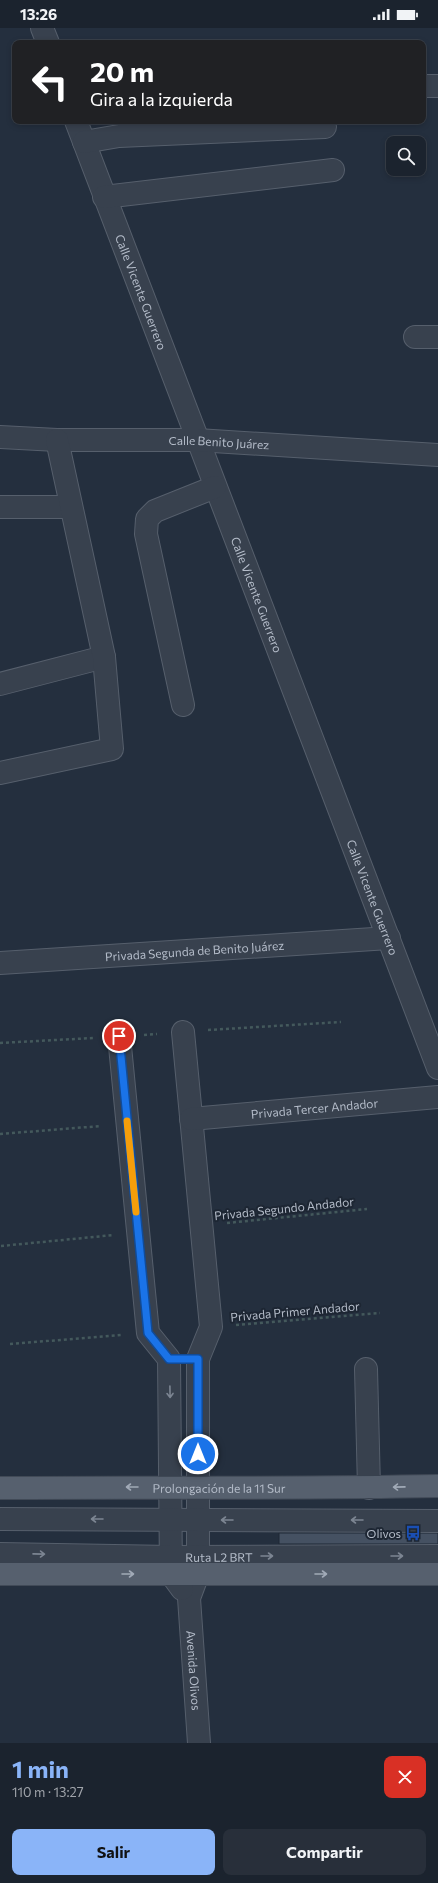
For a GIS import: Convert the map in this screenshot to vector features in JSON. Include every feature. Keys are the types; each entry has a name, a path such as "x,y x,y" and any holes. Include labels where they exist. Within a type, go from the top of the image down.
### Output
{"main road":[{"name":"Prolongación de la 11 Sur","path":"0,1488 369,1488 438,1486"},
{"path":"0,1574 171,1565 438,1574"}],"street":[{"path":"42,28 47,40"},
{"path":"426,86 438,86"},
{"name":"Calle Vicente Guerrero","path":"77,124 438,1068"},
{"path":"84,142 119,136 325,127"},
{"path":"104,197 333,170"},
{"path":"415,337 438,337"},
{"name":"Calle Benito Juárez","path":"0,437 57,440 197,440 438,455"},
{"path":"0,774 112,749 104,657 57,440"},
{"path":"183,705 146,534 147,519 155,511 215,487"},
{"path":"0,507 71,507"},
{"path":"0,684 104,657"},
{"name":"Privada Segunda de Benito Juárez","path":"0,963 389,938"},
{"path":"169,1359 198,1359 211,1327 183,1032"},
{"path":"119,1036 148,1333 169,1359 171,1565 189,1598"},
{"name":"Privada Tercer Andador","path":"191,1119 438,1097"},
{"name":"Avenida Olivos","path":"198,1359 198,1565 189,1598 199,1743"},
{"path":"366,1369 369,1488"},
{"path":"0,1518 438,1520"},
{"name":"Ruta L2 BRT","path":"0,1554 171,1565"},
{"name":"Ruta L2 BRT","path":"198,1565 438,1556"}],"path":[{"path":"0,1134 128,1124"},
{"name":"Privada Segundo Andador","path":"202,1225 367,1209"},
{"path":"1,1246 138,1233"},
{"name":"Privada Primer Andador","path":"211,1327 380,1313"},
{"path":"10,1344 148,1333"}],"building":[{"path":"279,1533 438,1533 438,1544 279,1544"}],"slow traffic":[{"path":"127,1121 136,1212"}],"place":[{"name":"Olivos","path":"413,1533"}],"route":[{"path":"119,1036 148,1333 169,1359 198,1359 198,1454"}]}
